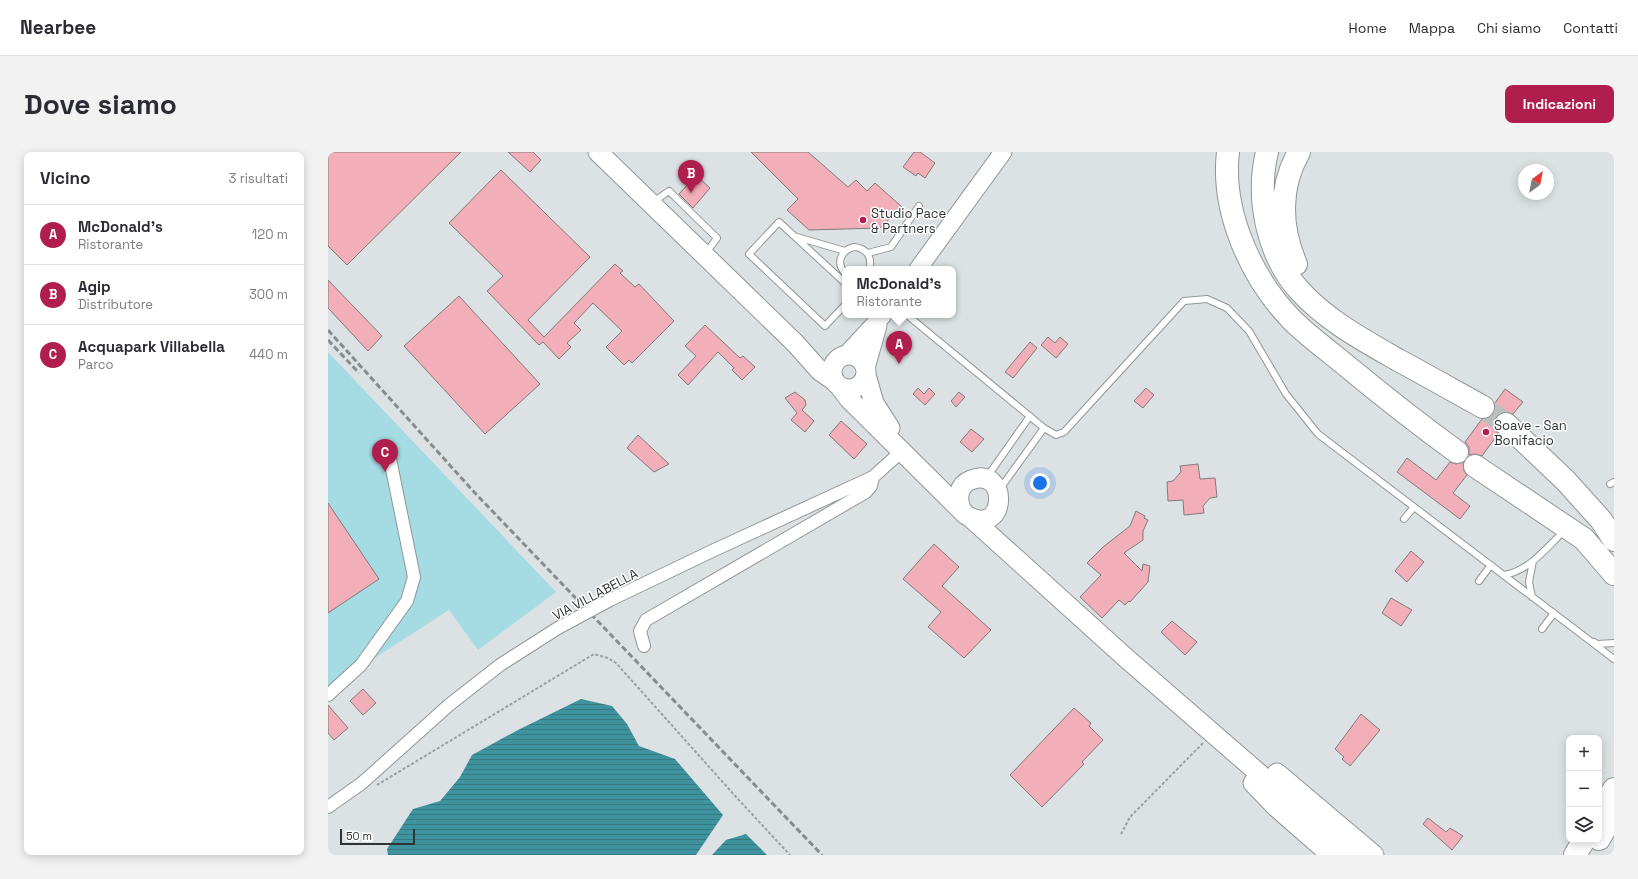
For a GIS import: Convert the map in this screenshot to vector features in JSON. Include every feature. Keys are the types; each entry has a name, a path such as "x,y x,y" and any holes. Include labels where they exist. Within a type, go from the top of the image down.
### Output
{"highway":[{"path":"1228,152 1228,174 1232,214 1240,239 1252,263 1270,292 1292,320 1360,377 1457,452"},
{"path":"1254,152 1250,189 1253,222 1262,252 1271,270 1296,304 1352,355 1428,430"},
{"path":"1268,152 1264,175 1265,214 1272,243 1284,269 1298,289 1315,306 1343,328 1486,409 1344,317 1326,303 1297,266 1288,246 1283,209 1285,189 1290,169 1299,152"},
{"path":"1506,424 1566,481 1601,520 1614,540"},
{"path":"1475,466 1584,539 1614,574"},
{"path":"1602,811 1614,789"},
{"path":"1602,835 1614,813"},
{"path":"1575,855 1582,843"},
{"path":"1590,855 1597,843"}],"main road":[{"path":"598,152 795,343 820,371 836,384 849,399 967,515 1014,555 1192,715 1353,855"},
{"path":"795,343 819,354 856,357 860,360 866,372 874,402 888,426 932,469 946,477 966,483"},
{"path":"836,384 832,369 837,360 843,356"},
{"path":"836,384 849,390 858,387 866,372"},
{"path":"994,493 989,518 977,520 967,515 958,499 962,488 966,483 978,478 994,493 999,525 1014,555"},
{"path":"1192,715 1276,807 1319,849"},
{"path":"1192,715 1224,733 1259,759 1305,795 1374,855"}],"street":[{"path":"920,266 1003,152"},
{"path":"843,356 881,318"},
{"path":"866,372 882,318"},
{"name":"VIA VILLABELLA","path":"328,807 362,783 449,705 500,666 558,628 610,600 710,552 873,477 902,451"},
{"path":"328,695 361,664 406,601 414,577 390,459"},
{"path":"644,646 640,631 646,620 866,492 871,486 873,477"}],"lane":[{"path":"868,253 891,247 919,206"},
{"path":"842,280 779,222 749,254 825,326 842,308"},
{"path":"795,237 845,251"},
{"path":"842,268 840,260 845,251 854,247 864,249 868,253 870,266"},
{"path":"911,318 1044,428 1056,435 1064,432 1184,301 1207,299 1227,308 1250,331 1286,394 1318,434 1614,659"},
{"path":"994,493 1030,416"},
{"path":"994,493 1044,428"},
{"path":"1404,519 1414,507"},
{"path":"1504,575 1521,570 1533,561 1558,537"},
{"path":"1532,597 1529,582 1533,561"},
{"path":"1479,581 1491,565"},
{"path":"1542,629 1554,613"},
{"path":"1586,637 1597,644 1614,642"}],"path":[{"path":"362,783 368,791 594,654 608,658 616,663 790,855"},
{"path":"1121,834 1130,817 1210,736"}],"shaded area":[{"path":"328,352 556,592 478,650 449,610 328,688"},
{"path":"581,699 612,706 627,724 639,746 675,759 723,815 696,855 388,855 387,849 413,809 440,801 460,777 472,755 518,730"},
{"path":"746,834 767,855 712,855 726,840"}],"building":[{"path":"328,152 461,152 347,265 328,246"},
{"path":"508,152 533,152 541,160 530,172"},
{"path":"751,152 808,152 848,187 856,180 867,191 875,183 902,207 880,228 809,230 787,210 798,199"},
{"path":"914,152 920,152 935,163 925,178 918,173 916,176 903,167"},
{"path":"501,170 590,257 528,320 544,337 615,264 623,271 620,273 635,287 639,284 674,321 632,363 629,360 624,365 606,347 622,331 593,303 574,323 581,330 567,343 571,347 559,359 543,342 539,345 487,291 503,276 449,223"},
{"path":"696,175 710,188 693,208 679,194"},
{"path":"328,280 382,336 368,351 328,308"},
{"path":"459,296 540,384 485,434 404,346"},
{"path":"705,325 740,358 743,356 755,367 742,380 732,370 734,368 718,352 688,385 678,375 696,356 685,346"},
{"path":"1048,337 1055,343 1060,337 1068,344 1056,358 1041,345"},
{"path":"1030,342 1037,348 1013,378 1005,372"},
{"path":"918,388 924,394 929,388 935,394 925,405 913,394"},
{"path":"1146,388 1154,395 1143,408 1134,401"},
{"path":"1505,389 1523,402 1513,414 1503,412 1497,416 1494,421 1494,427 1498,434 1482,456 1475,454 1469,455 1469,447 1465,442 1482,419 1489,418 1494,413 1495,403"},
{"path":"795,392 805,400 806,405 802,410 814,421 805,432 791,420 797,413 785,398"},
{"path":"959,392 965,397 956,407 951,401"},
{"path":"841,421 867,444 854,459 829,435"},
{"path":"971,429 984,439 972,452 960,442"},
{"path":"638,435 669,464 654,472 627,448"},
{"path":"1407,458 1436,480 1450,462 1456,464 1463,462 1464,471 1467,475 1453,493 1470,506 1460,519 1397,472"},
{"path":"1198,464 1200,479 1215,478 1217,497 1210,498 1203,506 1204,513 1184,515 1183,500 1168,501 1167,482 1173,481 1181,472 1180,466"},
{"path":"328,503 379,579 328,613"},
{"path":"1136,511 1145,516 1144,518 1148,520 1143,531 1143,540 1124,553 1142,571 1143,564 1150,566 1148,582 1130,602 1129,601 1125,605 1119,600 1102,618 1080,597 1101,575 1087,563 1103,547 1130,526"},
{"path":"934,544 959,567 942,586 991,630 964,658 928,627 941,612 903,579"},
{"path":"1411,551 1424,562 1407,582 1395,571"},
{"path":"1391,598 1412,610 1401,626 1382,613"},
{"path":"1172,621 1197,642 1185,655 1161,632"},
{"path":"363,689 376,703 363,715 350,701"},
{"path":"328,705 348,728 334,740 328,733"},
{"path":"1074,708 1091,723 1089,726 1103,740 1082,762 1084,764 1042,807 1010,775"},
{"path":"1361,714 1380,730 1350,766 1342,759 1344,757 1335,749"},
{"path":"1428,818 1446,832 1450,828 1463,836 1452,850 1423,824"}],"tunnel":[{"path":"1488,411 1506,424"}],"railway":[{"path":"328,330 474,492 822,855"},
{"path":"328,340 359,373"}],"place":[{"name":"Agip","path":"691,193"},
{"name":"Studio Pace & Partners","path":"863,220"},
{"name":"McDonald's","path":"899,364"},
{"name":"Soave - San Bonifacio","path":"1486,432"},
{"name":"Acquapark Villabella","path":"385,472"}]}
